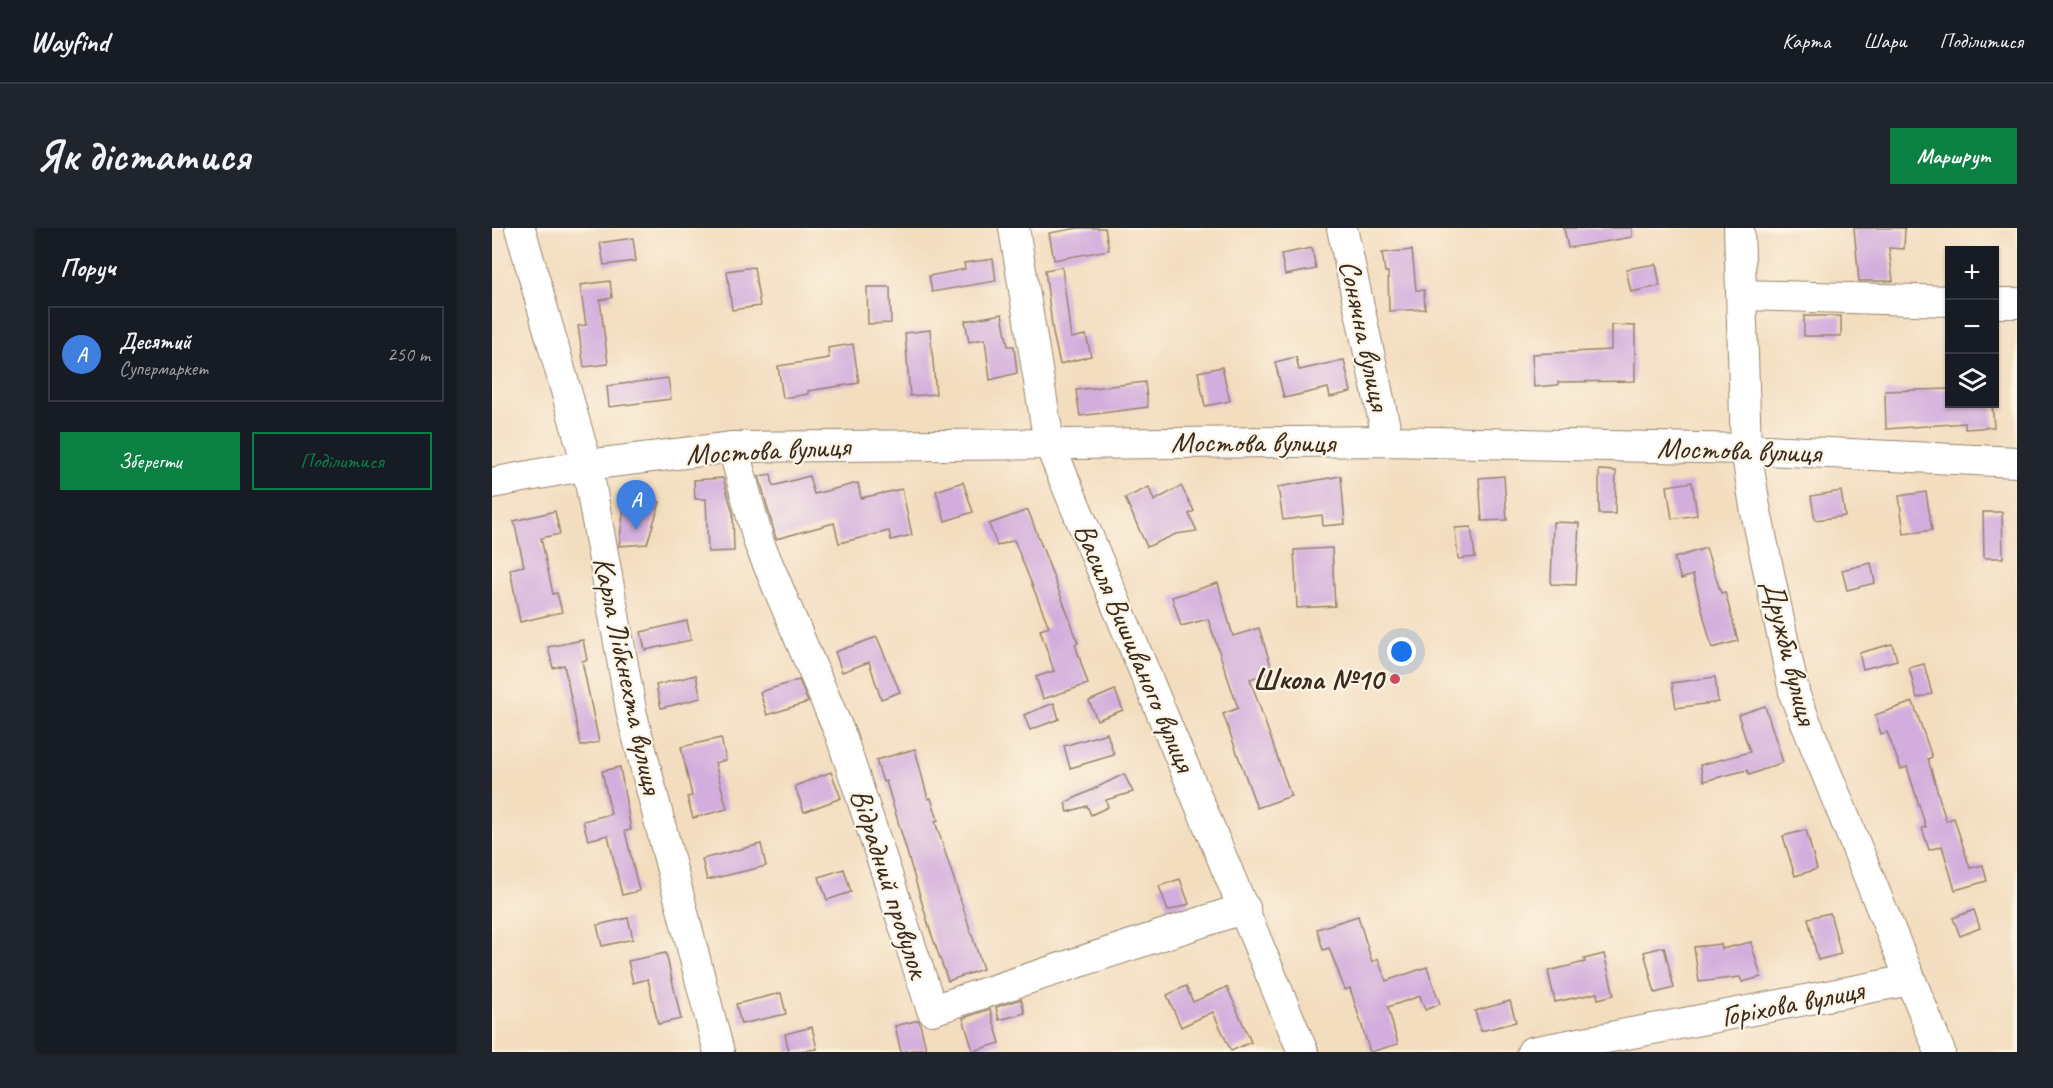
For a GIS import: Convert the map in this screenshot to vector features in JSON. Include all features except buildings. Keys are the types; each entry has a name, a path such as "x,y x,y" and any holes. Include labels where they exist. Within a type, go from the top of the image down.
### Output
{"street":[{"name":"Карла Лібкнехта вулиця","path":"520,228 587,465 632,715 719,1052"},
{"name":"Василя Вишиваного вулиця","path":"1014,228 1049,443 1304,1052"},
{"name":"Сонячна вулиця","path":"1342,228 1388,441"},
{"name":"Дружби вулиця","path":"1739,228 1746,449 1755,507 1795,696 1940,1052"},
{"path":"1742,295 1945,301"},
{"path":"1999,303 2017,303"},
{"name":"Мостова вулиця","path":"492,483 587,465 733,447 1388,441 1746,449 2017,462"},
{"name":"Відрадний провулок","path":"733,447 759,543 842,736 932,1010 1245,908"},
{"name":"Горіхова вулиця","path":"1532,1052 1910,980"}],"place":[{"name":"Десятий","path":"636,530"},
{"name":"Школа №10","path":"1395,679"}]}
